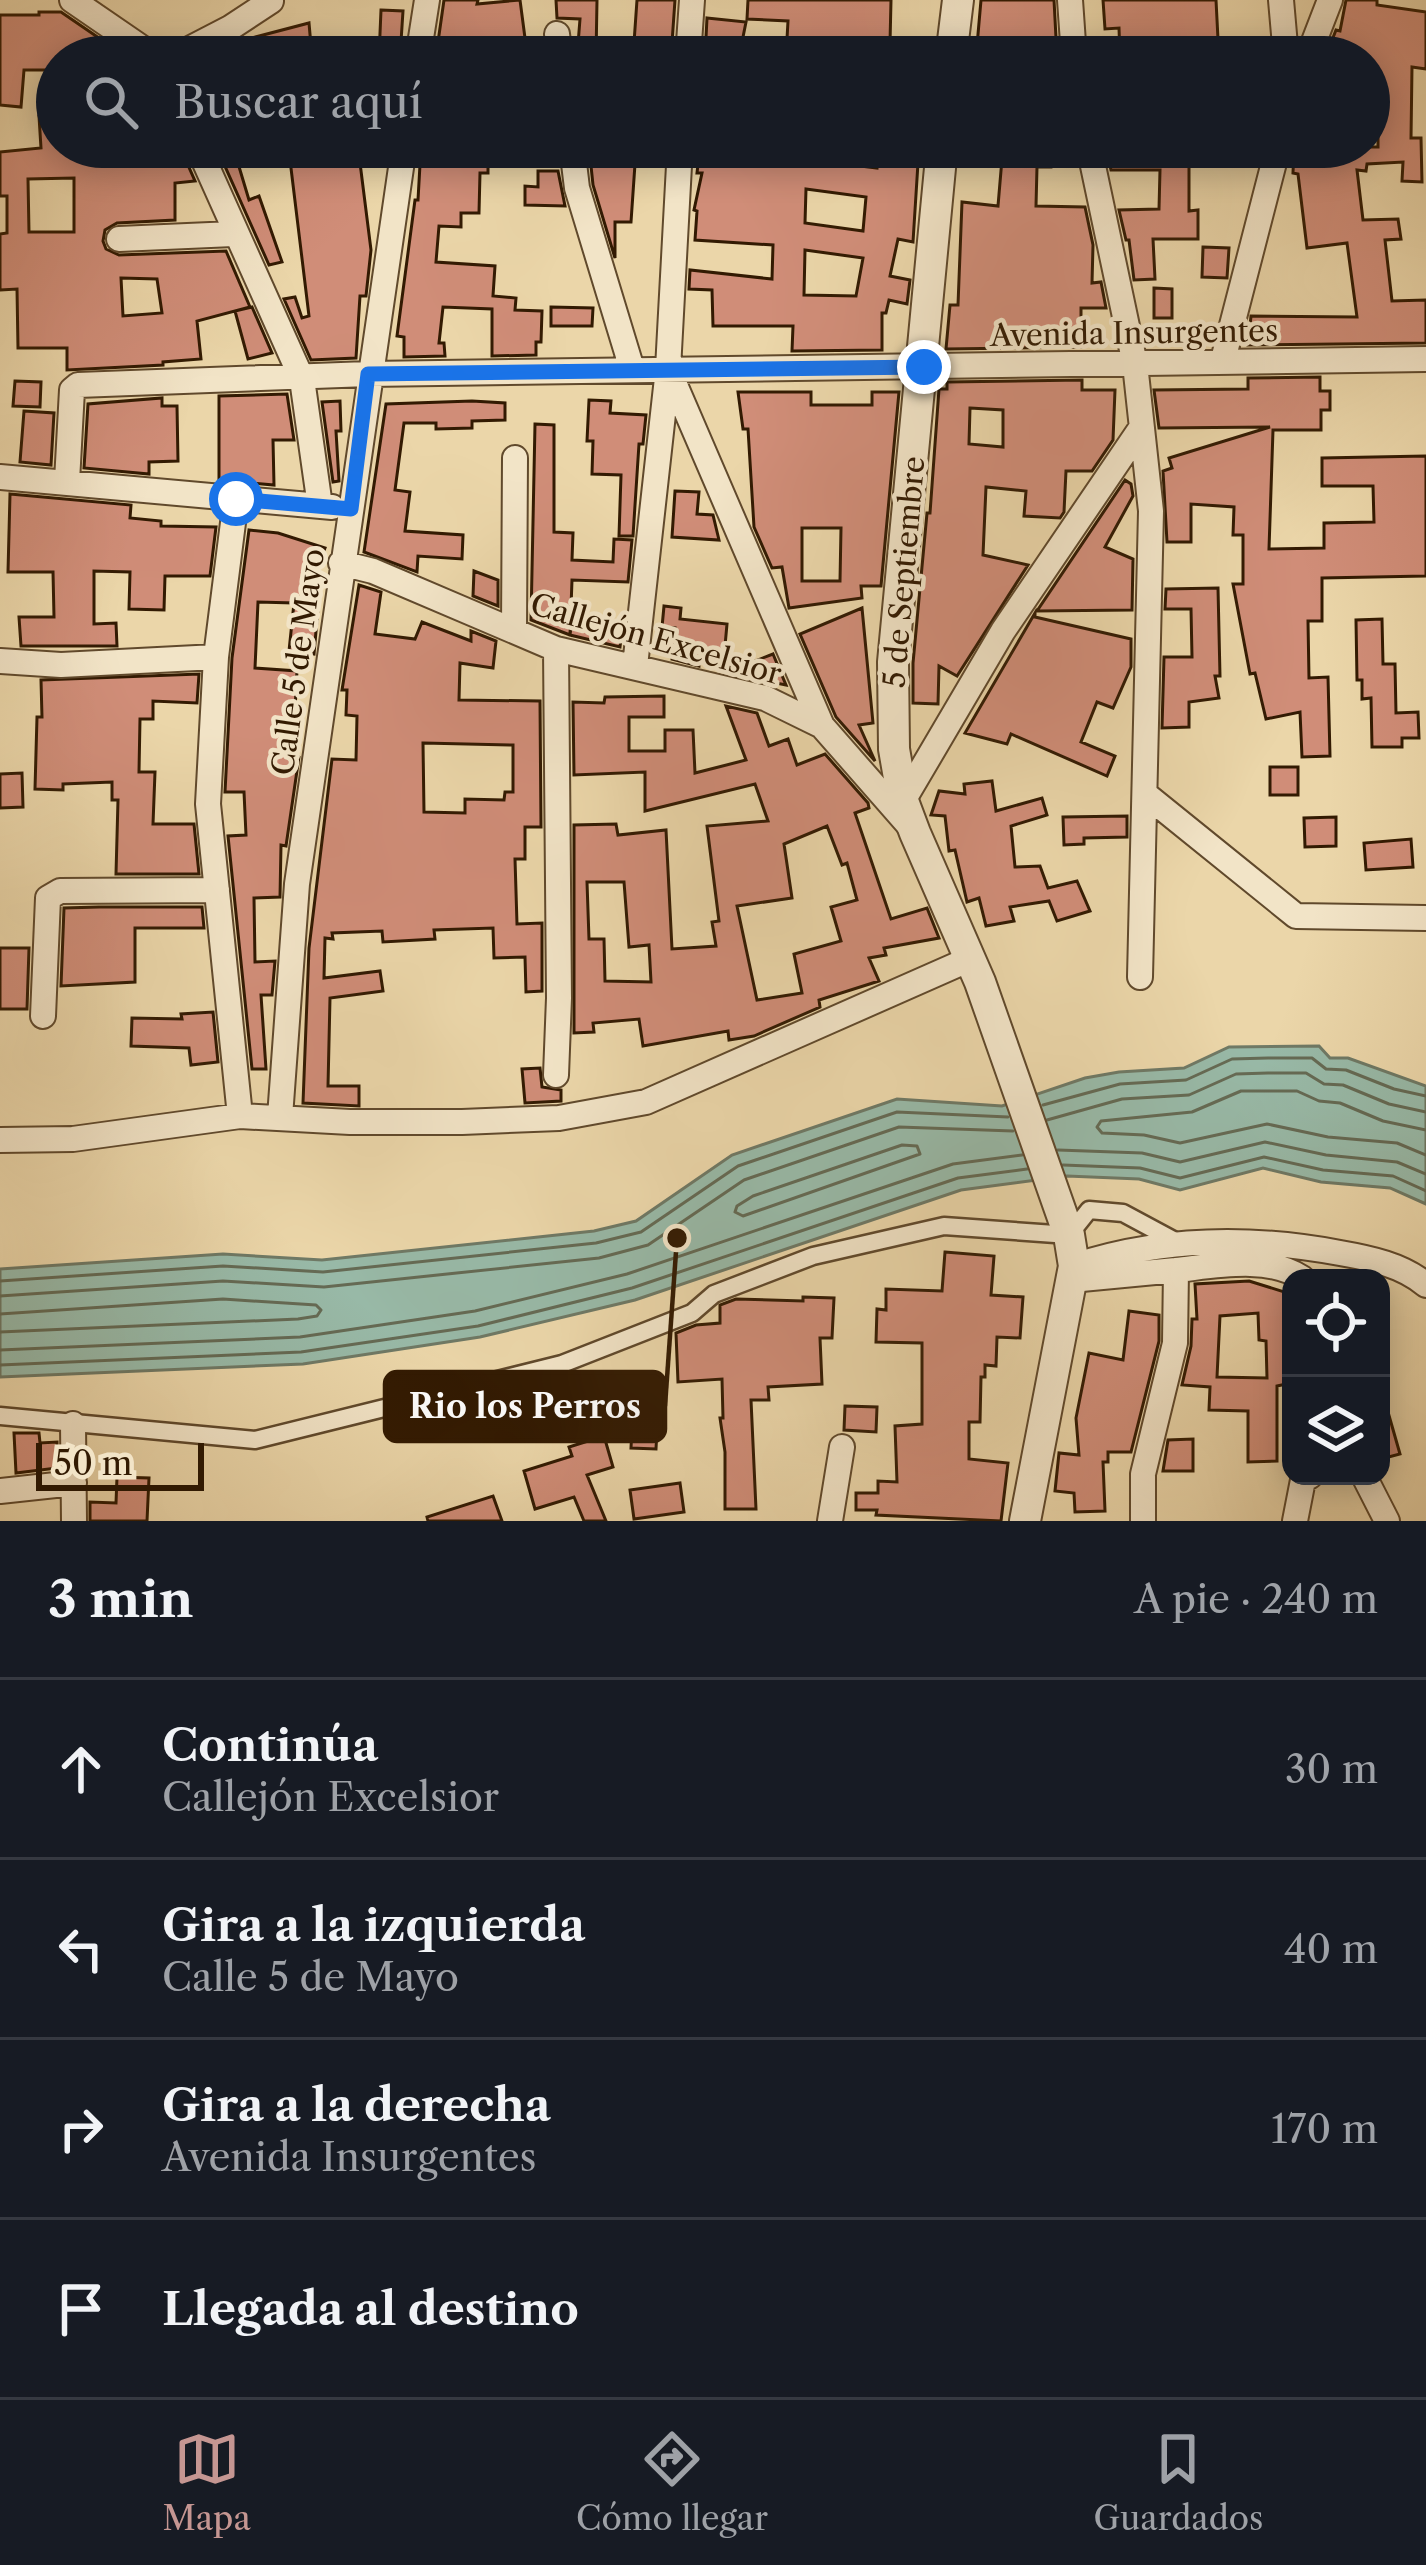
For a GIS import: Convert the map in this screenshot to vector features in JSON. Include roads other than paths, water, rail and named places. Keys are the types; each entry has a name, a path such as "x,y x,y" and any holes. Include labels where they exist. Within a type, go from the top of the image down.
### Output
{"street":[{"path":"72,0 124,36"},
{"path":"421,36 427,0"},
{"path":"689,36 692,0"},
{"path":"954,36 958,0"},
{"path":"1070,0 1073,36"},
{"path":"1281,0 1284,36"},
{"path":"1317,36 1330,0"},
{"path":"215,36 271,1"},
{"path":"206,168 302,379 320,506"},
{"name":"Calle 5 de Mayo","path":"280,1117 297,884 401,168"},
{"path":"575,168 632,369"},
{"path":"635,666 668,369 679,168"},
{"name":"5 de Septiembre","path":"941,168 893,662 894,749 915,832 975,970 1069,1235 1073,1273 1025,1521"},
{"path":"1093,168 1135,364 1151,511 1140,977"},
{"path":"1222,360 1272,168"},
{"path":"119,239 233,234"},
{"name":"Avenida Insurgentes","path":"67,481 72,390 78,385 368,374 1426,359"},
{"path":"668,369 822,726"},
{"path":"904,801 1003,631 1141,428"},
{"path":"514,631 515,458"},
{"path":"0,477 351,509"},
{"path":"236,499 216,657 208,804 240,1116"},
{"name":"Callejón Excelsior","path":"341,562 373,571 556,649 765,698 822,726 915,832"},
{"path":"556,649 556,1075"},
{"path":"0,662 216,657"},
{"path":"1145,794 1296,916 1426,918 1426,908"},
{"path":"43,1016 48,898 60,891 217,890"},
{"path":"0,1140 73,1139 240,1116 350,1122 559,1118 646,1102 975,970"},
{"path":"0,1416 255,1441 562,1364 692,1313 714,1294 813,1256 944,1226 1069,1235 1089,1210 1124,1213 1176,1243"},
{"path":"1073,1273 1108,1255 1176,1243 1252,1240 1370,1259 1426,1285"},
{"path":"1073,1273 1232,1264 1288,1269"},
{"path":"1143,1521 1143,1474 1175,1342 1176,1270"},
{"path":"73,1424 74,1521"},
{"path":"830,1521 842,1447"},
{"path":"0,1491 74,1483"},
{"path":"1295,1521 1302,1485"},
{"path":"1369,1485 1388,1521"}],"water":[{"path":"1319,1046 1330,1058 1348,1058 1426,1086 1426,1204 1390,1188 1321,1182 1263,1168 1180,1190 1139,1179 1067,1176 961,1190 635,1300 480,1337 303,1364 0,1377 0,1269 223,1254 322,1260 594,1231 636,1221 732,1155 897,1099 1002,1106 1085,1078 1184,1068 1229,1047"}],"place":[{"name":"Rio los Perros","path":"677,1238"}]}
